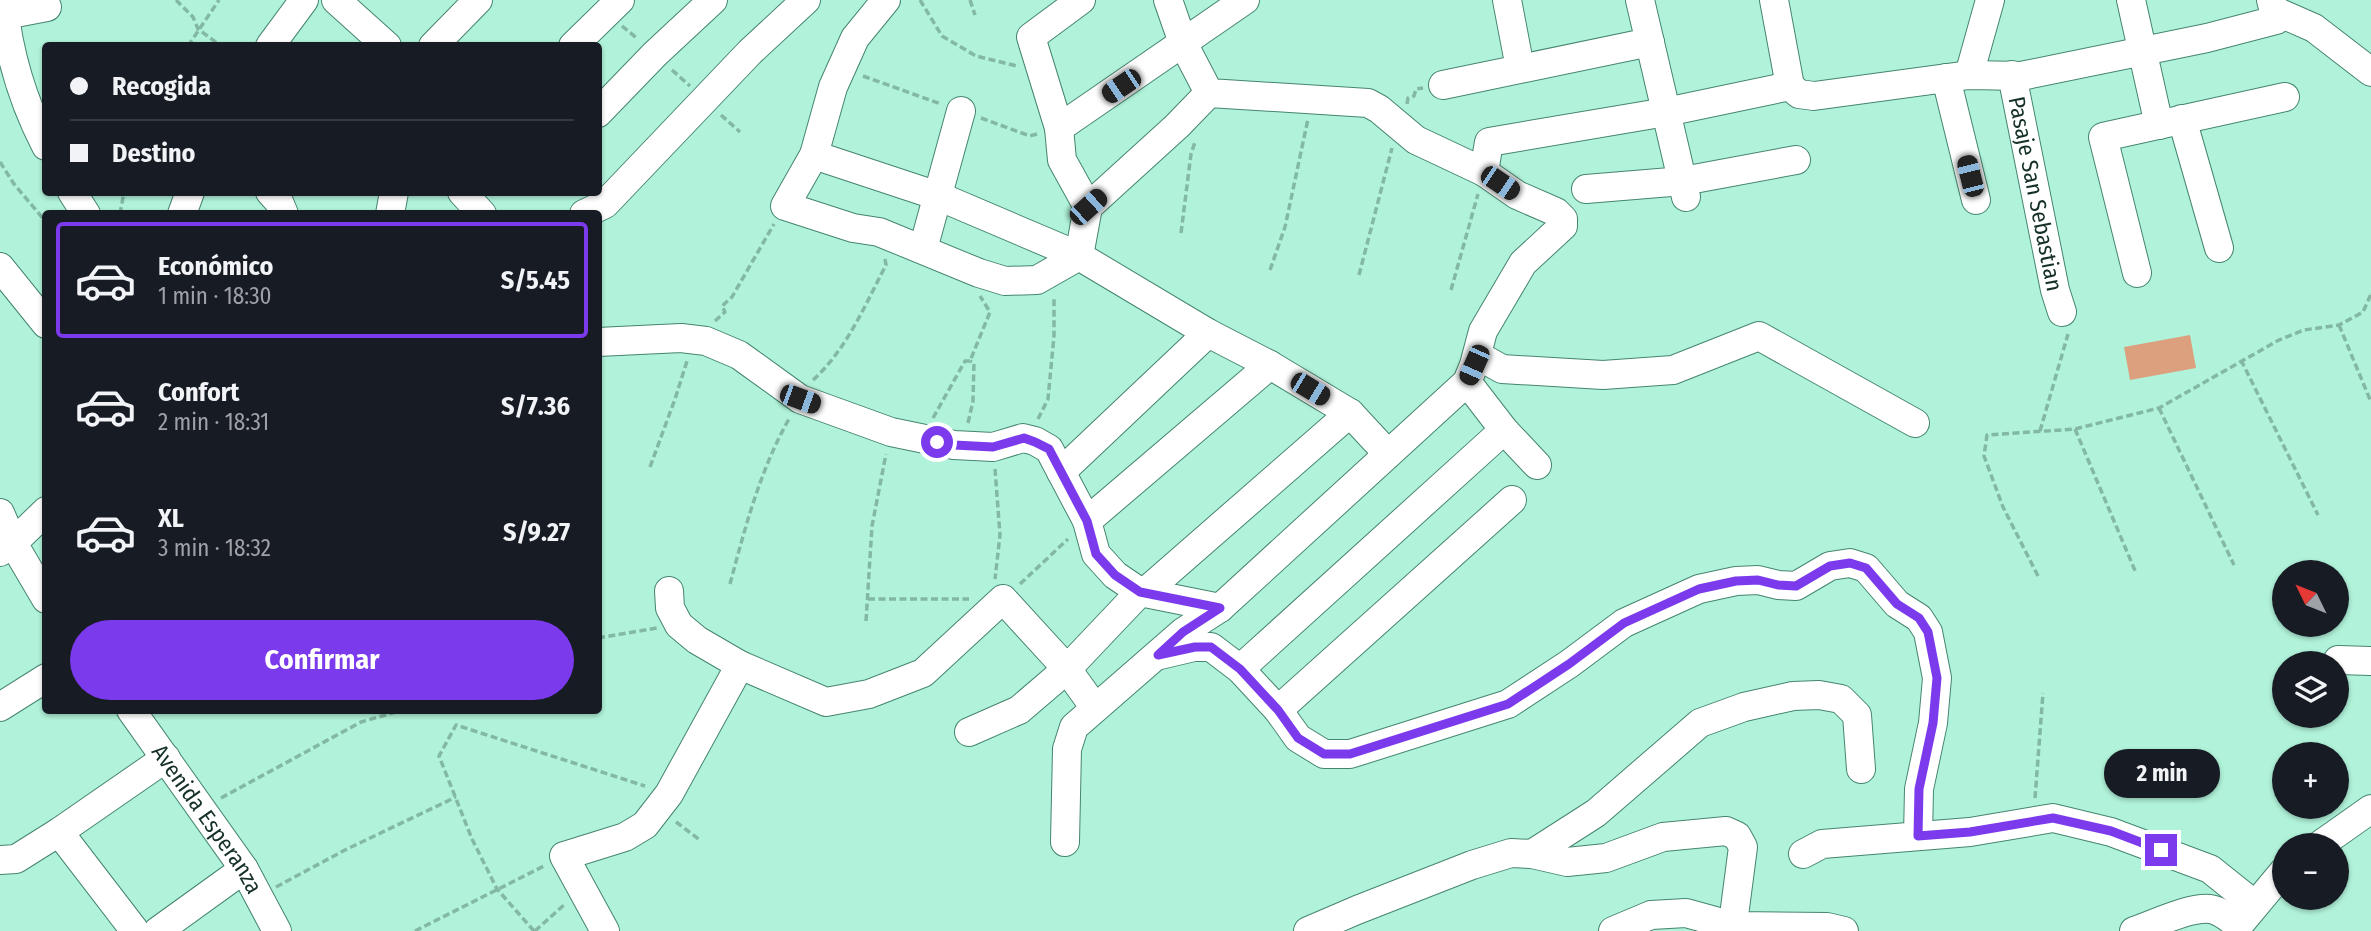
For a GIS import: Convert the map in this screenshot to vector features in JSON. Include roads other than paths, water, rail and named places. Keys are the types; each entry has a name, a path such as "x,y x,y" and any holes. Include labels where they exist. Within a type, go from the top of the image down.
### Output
{"street":[{"path":"273,42 304,0"},
{"path":"337,0 383,42"},
{"path":"437,42 478,0"},
{"path":"602,109 713,0"},
{"path":"592,210 605,204 750,52 806,0"},
{"path":"886,0 855,38 833,87 814,155 785,205 853,228 879,232 974,271 1005,281 1037,280 1079,256 1088,207 1209,93 1368,103 1416,140 1484,172 1517,195 1556,212 1563,219 1563,226 1523,263 1483,331 1467,382 1220,608 1183,632 1074,727 1067,749 1065,842"},
{"path":"1082,0 1042,12 1031,37 1059,128 1062,160 1088,207"},
{"path":"1168,0 1183,43 1209,93"},
{"path":"1059,128 1245,0"},
{"path":"1507,0 1520,68"},
{"path":"1640,0 1685,189"},
{"path":"1774,0 1790,86 1799,94 1814,96 1958,76 2021,76 2207,38 2276,20 2272,5"},
{"path":"1976,201 1958,76 1990,0"},
{"path":"2131,0 2144,51 2219,248"},
{"path":"2272,5 2314,27 2368,63"},
{"path":"42,138 24,100 2,10 47,7"},
{"path":"577,42 613,7"},
{"path":"1443,85 1650,42"},
{"name":"Pasaje San Sebastian","path":"2011,75 2055,290 2062,312"},
{"path":"1484,172 1489,142 1667,112 1790,86"},
{"path":"2137,273 2103,137 2285,97"},
{"path":"923,248 961,111"},
{"path":"814,155 938,195 1079,256 1350,413 1388,454"},
{"path":"1586,189 1685,189 1796,160"},
{"path":"0,267 42,319"},
{"path":"1061,472 1208,333"},
{"path":"1477,355 1503,369 1603,375 1672,370 1759,336 1915,423"},
{"path":"602,342 681,338 702,341 739,355 800,399 891,432 963,446 993,447 1024,438 1035,442 1049,449 1087,521 1096,554 1115,575 1142,592 1220,608"},
{"path":"1087,521 1270,365"},
{"path":"1467,382 1504,430 1537,465"},
{"path":"969,732 1019,710 1067,669 1142,592 1350,413"},
{"path":"1240,669 1504,430"},
{"path":"1278,710 1513,500"},
{"path":"0,513 7,547 42,594"},
{"path":"7,547 42,515"},
{"path":"1158,655 1195,647 1211,647 1240,669 1278,710 1298,738 1324,754 1350,754 1508,704 1569,664 1624,623 1699,589 1736,581 1758,580 1796,586 1830,566 1850,563 1866,568 1897,604 1919,618 1928,632 1937,678 1933,723 1919,789 1918,836"},
{"path":"668,591 670,608 679,625 696,639 740,665 826,702 869,694 923,673 998,599 1067,669 1095,708"},
{"path":"2349,660 2371,661"},
{"path":"605,931 564,856 625,836 652,817 669,794 740,665"},
{"path":"0,707 42,681"},
{"path":"1532,854 1596,813 1700,723 1744,707 1793,696 1819,695 1841,699 1857,715 1861,769"},
{"name":"Avenida Esperanza","path":"134,714 244,869 277,931"},
{"path":"0,860 16,859 166,758"},
{"path":"2337,833 2371,809"},
{"path":"1803,855 1822,844 1970,832 2053,818 2111,831 2210,869 2243,921"},
{"path":"1308,931 1511,853 1532,854 1567,862 1606,858 1663,837 1726,831 1737,836 1744,847 1732,929"},
{"path":"59,832 135,931"},
{"path":"158,931 244,869"},
{"path":"2243,921 2272,886"},
{"path":"2134,931 2191,911 2210,909 2243,921"},
{"path":"1613,931 1651,915 1686,912 1732,929 1827,927 1844,931"}]}
